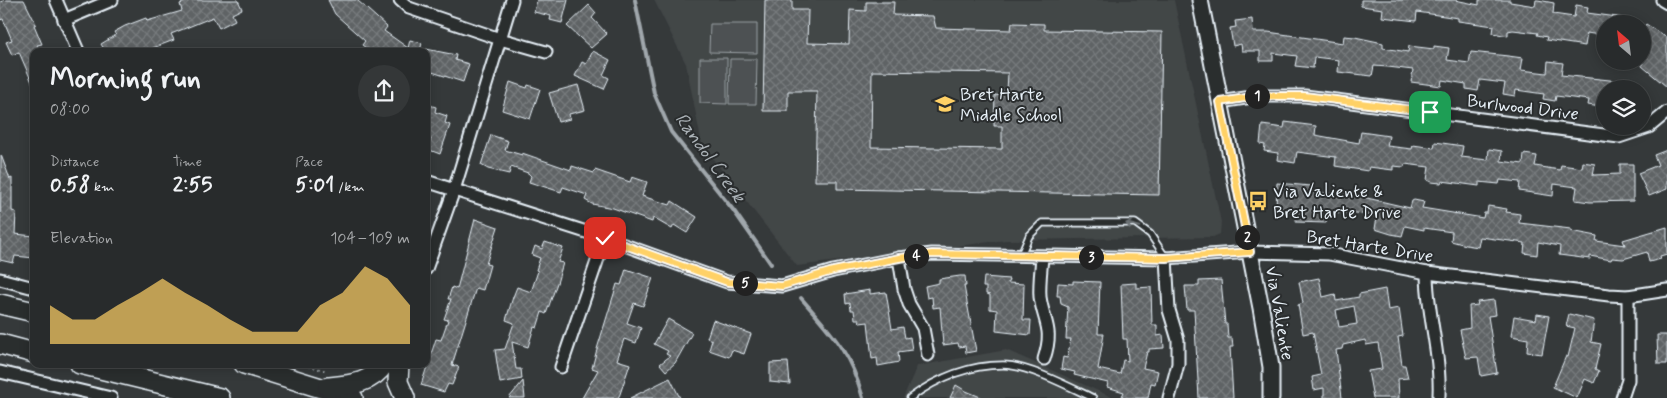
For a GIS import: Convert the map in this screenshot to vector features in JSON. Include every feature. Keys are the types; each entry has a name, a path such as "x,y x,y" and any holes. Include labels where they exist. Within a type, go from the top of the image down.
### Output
{"main road":[{"path":"0,304 30,311"},
{"path":"0,344 30,351"},
{"path":"96,368 220,398"},
{"path":"257,368 353,398"},
{"path":"321,388 360,383 378,372 381,368"},
{"path":"400,368 398,382 405,398"}],"street":[{"path":"56,0 77,48"},
{"path":"64,20 112,0"},
{"path":"400,0 409,8 500,40 546,52"},
{"path":"430,258 454,190 512,0"},
{"name":"Via Valiente","path":"1200,0 1271,367 1271,398"},
{"path":"1662,0 1667,3"},
{"name":"Burlwood Drive","path":"1220,102 1258,96 1305,96 1619,137 1649,127 1667,112"},
{"name":"Bret Harte Drive","path":"430,182 605,238 727,282 782,286 833,271 899,258 932,254 1166,258 1250,252 1329,254 1427,273 1628,296 1667,290"},
{"path":"561,367 605,238"},
{"path":"1042,257 1040,298 1050,330 1044,359"},
{"path":"899,258 904,289 909,304 924,328 928,355"},
{"path":"1166,258 1168,310 1178,340 1178,364 1169,398"},
{"path":"1427,273 1426,295 1440,377 1438,396"},
{"path":"0,279 30,287"},
{"path":"1622,398 1628,380 1628,296"},
{"path":"0,372 111,398"}],"lane":[{"path":"1021,255 1029,236 1042,223 1136,223 1143,227 1166,258"},
{"path":"910,398 950,374 1004,365 1045,375 1093,398"}],"shaded area":[{"name":"Bret Harte Middle School","path":"654,0 1174,0 1221,222 1220,234 1213,237 1006,240 797,266 702,145 686,64"},
{"path":"710,24 757,24 757,53 709,52"},
{"path":"700,58 727,58 727,104 700,103"},
{"path":"730,59 757,59 756,104 729,104"},
{"path":"1006,350 1114,398 903,398 917,366"}],"building":[{"path":"24,0 36,24 34,25 42,44 37,45 38,48 30,48 30,78 19,52 12,55 6,42 12,40 3,19 0,20 0,2"},
{"path":"190,0 238,0 242,9 232,14 235,20 219,28 213,17 171,34 174,40 153,48 103,48 101,44 116,35 114,32 125,26 146,18 147,21 182,11 180,4"},
{"path":"328,0 357,0 387,27 384,31 408,48 366,48 362,45 365,41 335,14"},
{"path":"537,0 568,0 562,23 550,20 551,16 534,12"},
{"path":"765,0 792,0 792,10 808,10 807,43 849,44 850,10 866,11 866,2 894,2 893,15 933,16 936,28 1011,30 1012,23 1044,24 1044,30 1162,32 1159,195 837,189 837,181 815,181 817,91 788,91 788,111 763,111","holes":["872,71 1008,73 1007,91 1002,91 1002,96 995,95 994,126 1002,126 1002,149 871,147"]},
{"path":"1361,0 1455,0 1479,5 1479,0 1510,0 1510,2 1535,6 1536,0 1538,0 1554,3 1553,14 1574,17 1576,5 1588,7 1587,13 1602,15 1596,15 1596,34 1587,33 1585,46 1546,40 1547,37 1537,35 1538,33 1513,30 1508,31 1508,36 1493,33 1494,26 1458,21 1458,18 1417,12 1416,21 1382,17 1383,9 1361,6"},
{"path":"589,5 596,13 592,18 607,34 591,48 567,26"},
{"path":"1252,19 1253,32 1268,32 1343,43 1344,36 1355,37 1383,43 1383,48 1408,52 1409,46 1434,49 1434,46 1449,48 1447,60 1469,63 1471,52 1523,58 1521,70 1547,73 1548,61 1563,63 1561,75 1610,80 1596,80 1596,106 1588,105 1589,100 1556,96 1555,101 1543,99 1544,94 1516,90 1515,96 1503,94 1505,83 1480,80 1478,91 1466,89 1466,84 1442,80 1441,86 1411,82 1413,70 1374,66 1372,76 1338,72 1339,60 1314,57 1313,68 1295,66 1297,56 1273,53 1273,61 1260,61 1260,51 1242,51 1241,44 1233,46 1230,28 1236,27 1235,21"},
{"path":"1651,27 1667,38 1667,87 1647,70 1651,70"},
{"path":"410,40 422,43 421,48 408,48"},
{"path":"430,50 456,55 455,60 469,64 463,82 430,71"},
{"path":"593,51 610,60 603,75 609,78 604,89 575,76 582,62 586,64"},
{"path":"510,82 527,88 528,85 540,89 530,119 502,110"},
{"path":"578,85 585,110 569,114 570,119 558,122 549,93"},
{"path":"430,105 436,107 435,112 447,116 445,123 450,125 440,154 430,150"},
{"path":"1285,122 1316,126 1315,135 1359,143 1361,132 1389,136 1387,146 1412,149 1413,145 1434,148 1435,142 1463,146 1461,157 1488,160 1489,149 1502,151 1501,161 1523,164 1524,154 1537,156 1535,166 1560,170 1561,165 1582,168 1583,162 1595,164 1593,175 1620,174 1620,164 1633,164 1633,201 1590,202 1575,200 1577,187 1554,184 1553,196 1519,191 1520,182 1500,180 1499,184 1479,182 1479,186 1442,181 1441,183 1431,182 1427,180 1429,167 1405,164 1404,167 1393,166 1393,170 1369,167 1368,171 1335,166 1336,157 1297,152 1295,163 1277,160 1278,153 1264,151 1265,145 1260,144 1262,125 1284,128"},
{"path":"491,135 508,141 505,150 522,155 522,153 571,170 572,166 594,173 595,170 630,182 632,177 647,182 642,196 670,205 672,201 697,217 687,233 674,225 672,229 653,218 652,222 613,208 592,204 585,200 587,195 563,187 561,192 529,182 531,176 528,173 511,167 509,174 488,169 481,165"},
{"path":"1667,150 1667,189 1649,196 1638,173 1658,165 1654,155"},
{"path":"1,155 10,179 12,178 12,211 16,212 15,234 30,236 30,258 15,256 13,263 0,260"},
{"path":"1277,183 1311,186 1311,192 1354,195 1410,208 1414,200 1424,202 1422,208 1483,218 1484,213 1487,213 1488,206 1507,209 1506,212 1520,214 1519,223 1571,229 1571,231 1597,236 1596,241 1625,245 1623,240 1667,227 1667,254 1660,256 1661,259 1649,262 1647,252 1623,259 1612,258 1611,260 1590,256 1590,259 1559,255 1560,246 1538,242 1537,255 1524,253 1525,243 1480,237 1478,247 1451,241 1452,232 1424,228 1424,230 1405,226 1402,236 1391,234 1375,229 1377,217 1346,211 1346,213 1327,212 1326,223 1296,222 1297,211 1276,210"},
{"path":"475,219 498,227 486,264 490,265 483,290 476,288 452,365 459,367 452,385 448,384 444,392 421,385 427,368 430,368 430,357 436,339 441,340 448,320 444,319 451,299 448,299 452,287 457,289"},
{"path":"545,242 563,248 558,262 563,263 557,283 546,314 542,312 537,328 534,327 528,347 512,342 516,369 521,369 522,379 500,383 495,350 505,349 514,323 506,320 513,297 517,287 531,292 540,258 532,255 535,246 542,249"},
{"path":"626,269 653,278 643,306 634,303 627,323 641,328 636,343 624,339 617,360 630,364 620,394 618,398 582,398 598,370 592,368 597,349 617,284 621,285"},
{"path":"965,276 966,286 964,286 976,351 966,353 965,346 959,347 958,343 943,345 940,307 933,308 932,297 927,298 925,286 939,283 939,279"},
{"path":"984,277 1009,279 1008,283 1024,284 1023,320 1031,320 1030,335 996,331 997,310 990,309 990,295 986,294 986,287 983,287"},
{"path":"1319,278 1323,297 1335,294 1336,301 1359,297 1359,294 1385,289 1388,310 1399,308 1403,336 1398,337 1402,365 1405,365 1408,378 1398,379 1399,398 1373,398 1368,371 1382,369 1378,343 1366,345 1365,340 1343,345 1342,349 1336,350 1342,398 1324,398 1324,388 1314,390 1312,377 1321,375 1313,332 1303,334 1298,305 1303,303 1299,282","holes":["1354,306 1357,324 1339,327 1336,310"]},
{"path":"1221,280 1225,324 1227,324 1228,338 1232,338 1233,347 1230,347 1233,398 1199,398 1194,310 1187,310 1185,286 1199,286 1199,281"},
{"path":"1073,281 1100,282 1098,334 1104,334 1098,369 1120,374 1123,360 1128,361 1127,339 1123,339 1121,284 1136,283 1136,288 1151,287 1152,325 1157,325 1157,336 1163,335 1164,348 1149,349 1149,352 1147,352 1143,368 1158,371 1155,384 1151,383 1148,398 1121,398 1124,392 1107,387 1108,383 1074,375 1075,372 1061,369 1063,357 1067,358 1071,339 1066,339 1068,307 1061,304 1060,296 1057,296 1058,283 1073,284"},
{"path":"870,290 870,294 886,292 892,329 903,327 905,338 910,337 912,350 898,352 899,362 878,366 877,358 872,359 868,322 860,323 859,319 855,319 854,310 851,310 850,303 846,304 845,294"},
{"path":"1494,300 1496,315 1488,316 1497,373 1481,376 1478,357 1466,358 1460,330 1470,328 1469,306 1478,305 1477,302"},
{"path":"1537,314 1549,316 1542,354 1527,352 1528,339 1511,336 1514,316 1536,320"},
{"path":"1569,314 1594,320 1591,342 1601,344 1595,369 1599,371 1594,383 1585,379 1577,398 1553,387 1566,356 1568,357 1575,328 1566,326"},
{"path":"668,319 692,333 675,363 666,371 660,364 670,356 666,354 668,351 654,344"},
{"path":"713,320 751,334 744,354 732,350 729,357 709,350 712,340 707,338"},
{"path":"1657,335 1667,335 1667,364 1658,364"},
{"path":"788,362 790,384 770,382 770,363"},
{"path":"670,378 680,398 630,398"},
{"path":"523,381 525,398 509,398"},
{"path":"956,385 966,391 983,398 950,398"}],"waterway":[{"name":"Randol Creek","path":"635,0 654,93 671,132 734,211 771,264"},
{"name":"Randol Creek","path":"801,298 831,333 846,355 863,398"}],"place":[{"name":"Bret Harte Middle School","path":"945,104"},
{"name":"Via Valiente & Bret Harte Drive","path":"1258,201"}],"route":[{"path":"605,238 727,282 782,286 833,271 899,258 932,254 1166,258 1250,252 1220,102 1258,96 1305,96 1430,112"}]}
